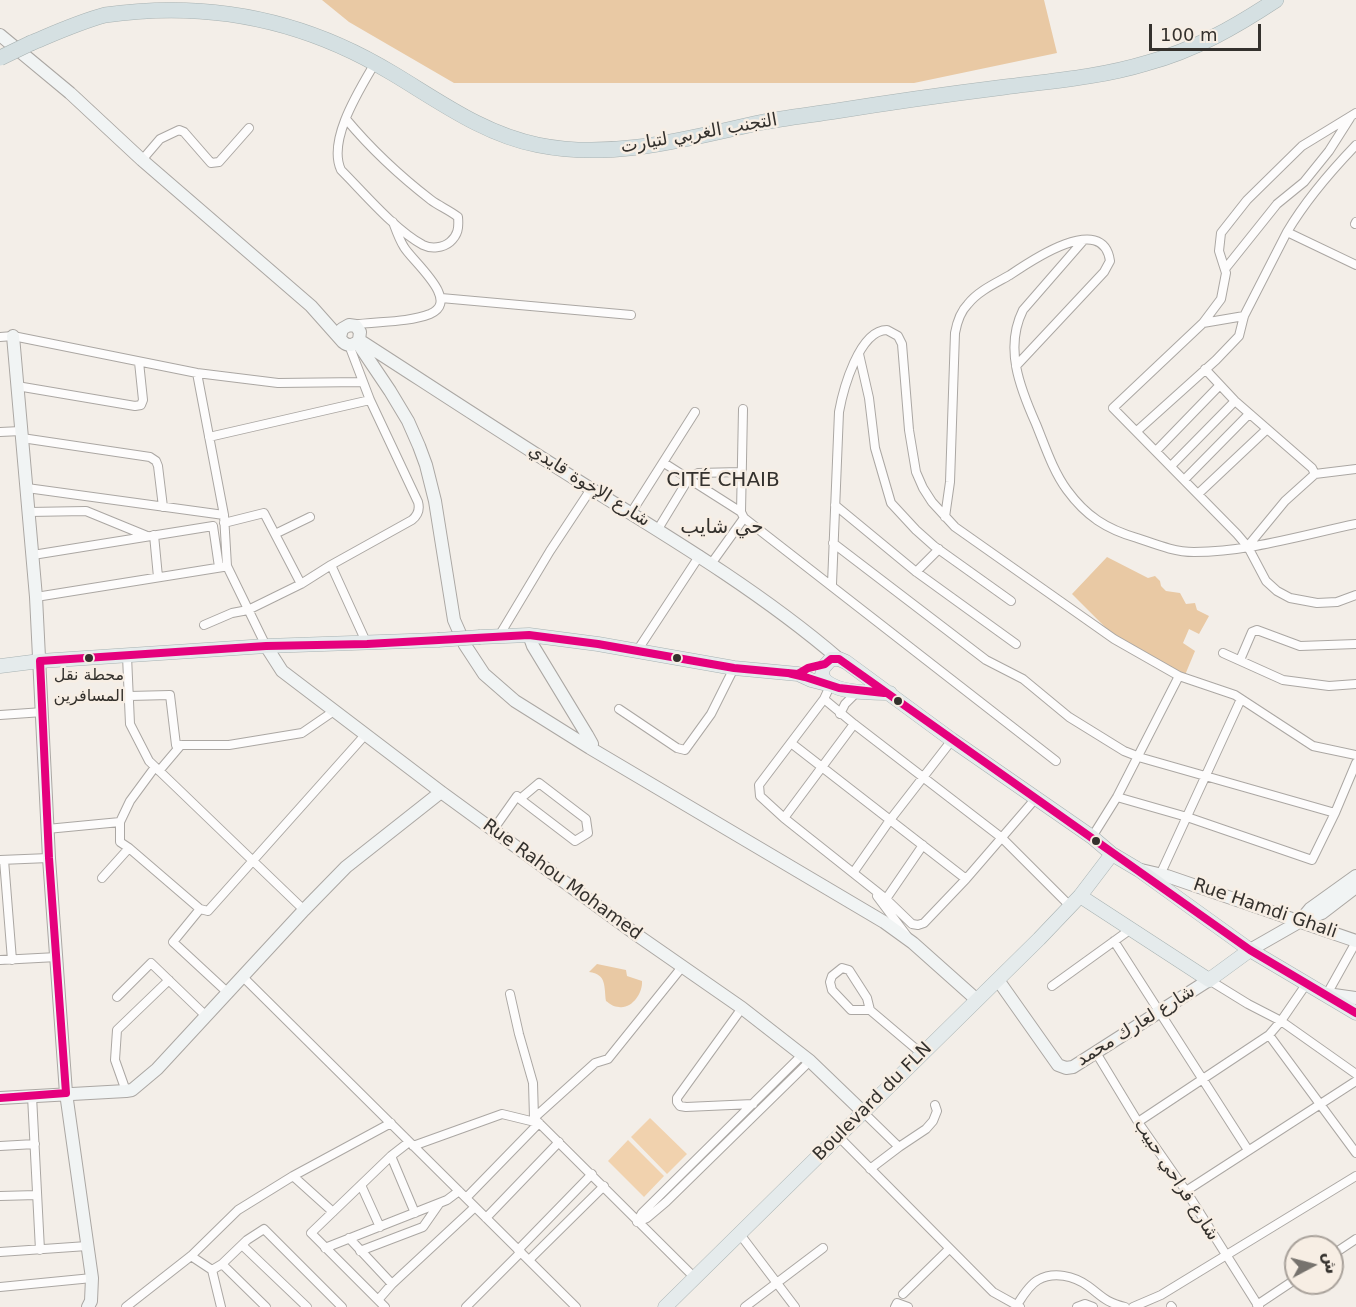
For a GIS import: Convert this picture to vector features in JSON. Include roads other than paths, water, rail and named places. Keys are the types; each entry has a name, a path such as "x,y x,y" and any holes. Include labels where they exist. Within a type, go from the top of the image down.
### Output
{"highway":[{"path":"140,9 150,6 156,0"},
{"path":"193,0 211,6"},
{"name":"التجنب الغربي لتيارت","path":"0,58 102,16 171,2 211,6 281,20 336,42 456,113 516,139 585,150 635,148 829,112 1106,74 1149,63 1204,43 1228,31 1276,0"}],"main road":[{"path":"0,666 40,661 266,646 367,644 529,635 598,644 734,668 798,674 811,680 890,693"},
{"path":"835,662 850,672 841,686"},
{"path":"835,662 822,672 841,686"},
{"path":"798,674 808,668 835,662 890,693 952,740 1250,950 1356,1013"},
{"name":"Boulevard du FLN","path":"664,1307 998,980 1075,901 1112,854"},
{"path":"1075,901 1131,929 1209,980 1250,950"}],"street":[{"name":"شارع الإخوة قايدي","path":"0,35 70,93 142,160 353,340 700,555 814,638 835,662"},
{"path":"346,119 392,168 458,218 459,227 455,237 447,245 435,248 424,246 393,221 341,170 337,162 339,136 346,119 360,89 375,63"},
{"path":"1225,269 1277,204 1304,182 1354,114"},
{"path":"1354,114 1302,146 1247,200 1221,233 1219,251 1226,273 1221,299 1203,323 1113,408 1248,547 1266,581 1277,591 1290,597 1317,603 1337,602 1356,595"},
{"path":"142,160 160,139 179,130 184,132 211,163 219,162 249,128"},
{"path":"1137,431 1239,336 1244,316 1287,232 1329,172 1356,145"},
{"path":"393,221 404,248 436,285 441,298 436,311 430,314 351,325 342,329 353,340 390,391 408,421 426,465 435,501 454,620 465,645 484,674 515,700 590,748 866,911 913,943 977,1000"},
{"path":"1287,232 1356,265"},
{"path":"945,517 950,482 955,333 961,313 976,296 1049,250 1083,241 1096,241 1106,249 1110,261 1107,267 1016,366"},
{"path":"1083,241 1023,310 1014,336 1016,366 1023,396 1060,480 1074,499 1112,531 1172,550 1194,552 1248,547 1356,524"},
{"path":"441,298 631,315"},
{"name":"شارع الإخوة قايدي","path":"311,306 351,325"},
{"path":"1203,323 1244,316"},
{"path":"353,340 384,321"},
{"path":"831,584 839,412 844,389 859,353 871,336 878,331 891,331 900,340 909,430 916,472 923,488 945,517 966,535 1114,639 1179,676 1241,699 1312,747 1356,755"},
{"path":"88,1307 91,1301 92,1278 66,1093 47,829 43,712 33,555 17,386 6,337 197,373 278,383 362,382"},
{"path":"204,625 232,613 248,610 301,584 412,520 418,512 418,501 362,382 353,340"},
{"path":"859,353 869,398 875,448 891,503 916,530 939,549 1011,601"},
{"path":"17,386 135,406 141,405 143,400 139,362"},
{"path":"1204,369 1266,430 1312,468 1315,474"},
{"path":"197,373 224,519 223,567"},
{"path":"1156,451 1219,386"},
{"path":"209,437 370,400"},
{"path":"1171,466 1235,401"},
{"path":"711,564 743,515 741,472 743,409"},
{"path":"631,513 695,412"},
{"path":"1184,480 1249,414"},
{"path":"1198,494 1266,430"},
{"path":"0,432 150,458 156,461 158,466 163,507"},
{"path":"664,463 743,515 1056,761"},
{"path":"1248,547 1285,501 1315,474 1356,469"},
{"path":"658,529 689,478 698,473 741,472"},
{"path":"27,488 163,507 224,519 264,513 301,584"},
{"path":"499,636 550,551 591,489"},
{"path":"835,505 916,572 1016,644"},
{"path":"29,512 86,511 151,536"},
{"path":"275,534 310,517"},
{"path":"33,555 213,526 223,567 266,646"},
{"path":"151,536 158,577"},
{"path":"833,543 986,660 1023,679 1069,717 1124,751 1335,813"},
{"path":"916,572 939,549"},
{"path":"637,651 700,555"},
{"path":"331,565 367,644"},
{"path":"36,597 223,567"},
{"path":"1240,660 1252,632 1257,630 1300,646 1356,644"},
{"path":"529,635 532,646 592,744 590,748"},
{"name":"Rue Rahou Mohamed","path":"266,646 282,671 441,792 742,1008 806,1058 862,1111"},
{"path":"1223,653 1282,680 1329,686 1356,684"},
{"path":"127,656 130,724 150,761 304,910"},
{"path":"620,709 677,748 685,750 711,714 734,668"},
{"path":"1092,837 1117,797 1179,676"},
{"path":"840,714 845,704 841,686 824,699 759,785 760,796 784,818 886,899 912,924 924,923 966,879 1036,798"},
{"path":"129,696 170,696 176,744 181,745 229,745 302,733 334,711"},
{"path":"824,699 840,714 1002,838 1075,901"},
{"path":"1160,875 1241,699"},
{"path":"0,715 43,712"},
{"path":"784,818 854,724"},
{"path":"181,745 130,801 120,822 120,842 200,909 208,911 365,735"},
{"path":"853,873 890,820 952,740"},
{"path":"791,743 966,879"},
{"path":"1117,797 1187,817 1312,860 1356,763"},
{"path":"493,830 517,796 520,799 575,841 588,833 586,819 539,783 520,799"},
{"path":"0,1098 132,1090 157,1070 227,992 346,867 441,792"},
{"path":"47,829 120,822"},
{"path":"886,899 923,845"},
{"path":"102,878 129,848"},
{"path":"12,960 2,860 49,858"},
{"name":"Rue Hamdi Ghali","path":"1139,870 1167,876 1356,941"},
{"path":"1299,922 1310,909 1356,876"},
{"path":"1250,950 1299,922 1322,913 1356,887"},
{"path":"876,891 877,896 913,943"},
{"path":"200,909 173,942 227,992"},
{"path":"1052,986 1131,929"},
{"path":"1114,941 1248,1150"},
{"path":"1356,941 1327,994 1356,998"},
{"path":"0,960 57,957"},
{"path":"117,997 151,963 206,1016"},
{"path":"326,1248 462,1194 595,1063 608,1059 682,967"},
{"path":"870,1010 851,1010 832,990 830,982 832,976 842,968 849,969 867,998 870,1010 922,1054"},
{"path":"242,976 576,1307"},
{"path":"126,1091 115,1059 117,1030 169,980"},
{"name":"شارع لعارك محمد","path":"998,980 1058,1065 1066,1068 1073,1067 1209,980"},
{"path":"1209,980 1281,1021 1356,1074"},
{"path":"1138,1122 1269,1035 1308,983"},
{"path":"510,994 532,1083 537,1120"},
{"path":"742,1008 677,1098 677,1102 680,1106 686,1107 753,1104"},
{"path":"1269,1035 1356,1153"},
{"name":"شارع فراحي حبيب","path":"1095,1051 1138,1122 1186,1191 1258,1306"},
{"path":"637,1222 642,1213 753,1104 806,1058"},
{"path":"637,1222 647,1218 666,1202 806,1058"},
{"path":"1186,1191 1356,1081"},
{"path":"33,1096 40,1250"},
{"path":"870,1170 933,1121 937,1111 935,1105"},
{"path":"862,1111 899,1148"},
{"path":"385,1307 311,1233 391,1156 411,1144 502,1114 537,1120 694,1277"},
{"path":"126,1307 191,1256 238,1210 294,1176 391,1124"},
{"path":"838,1137 993,1292 1018,1306 1036,1280 1061,1275 1074,1278 1108,1302 1125,1307"},
{"path":"486,1218 559,1142"},
{"path":"0,1146 35,1144"},
{"path":"391,1156 415,1213"},
{"path":"466,1307 592,1174"},
{"path":"294,1176 333,1212"},
{"path":"1133,1307 1161,1296 1356,1176"},
{"path":"361,1185 380,1227"},
{"path":"529,1260 604,1185"},
{"path":"0,1196 37,1195"},
{"path":"360,1251 423,1227 440,1203"},
{"path":"378,1300 392,1284 475,1207"},
{"path":"212,1270 222,1264 247,1240 264,1230 342,1307"},
{"path":"739,1233 795,1307"},
{"path":"349,1239 392,1284"},
{"path":"0,1252 87,1246"},
{"path":"243,1246 307,1307"},
{"path":"745,1307 823,1248"},
{"path":"903,1294 949,1249"},
{"path":"191,1256 212,1270 221,1307"},
{"path":"222,1264 266,1307"},
{"path":"0,1287 92,1278"},
{"path":"1258,1306 1284,1288"},
{"path":"895,1307 897,1303 908,1307"},
{"path":"1077,1307 1085,1304 1093,1307"}],"place":[{"name":"محطة نقل المسافرين","path":"89,658"}],"district":[{"name":"CITÉ CHAIB","path":"723,481"},
{"name":"حي شايب","path":"722,528"}]}
